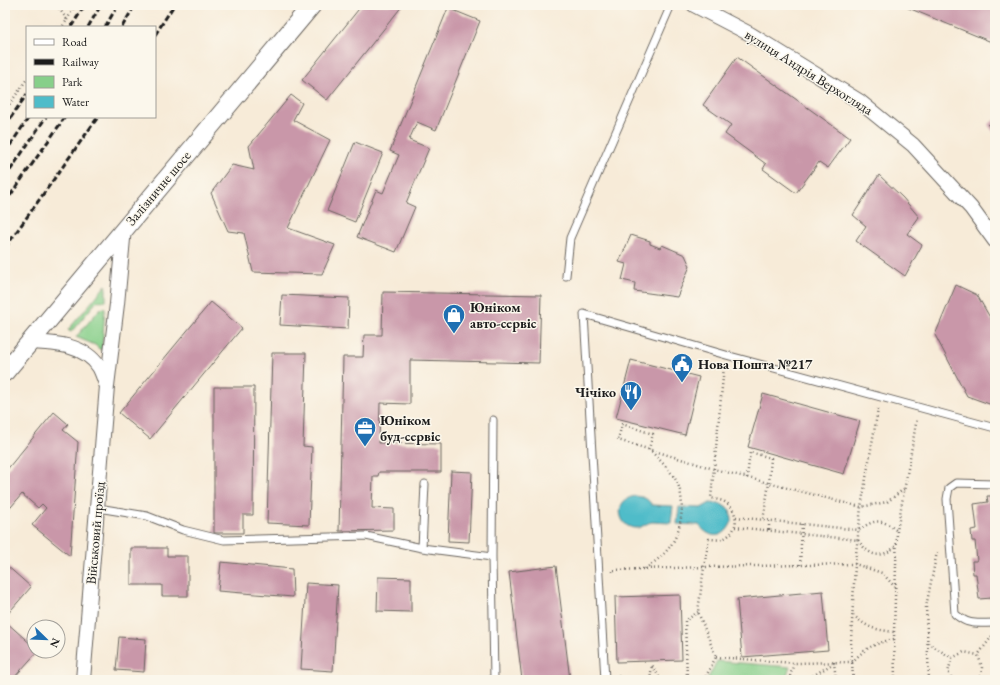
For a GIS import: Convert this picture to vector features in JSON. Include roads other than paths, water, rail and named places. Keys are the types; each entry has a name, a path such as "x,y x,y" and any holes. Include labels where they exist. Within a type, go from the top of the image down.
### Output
{"street":[{"name":"Залізничне шосе","path":"5,372 312,5"},
{"name":"вулиця Андрія Верхогляда","path":"694,5 750,34 860,101 913,145 971,208 995,241"},
{"name":"Військовий проїзд","path":"83,680 107,386 124,228"},
{"name":"Військовий проїзд","path":"30,342 67,346 86,354 99,367 107,386"}],"lane":[{"path":"566,276 570,238 671,5"},
{"path":"605,680 584,314 726,355 995,428"},
{"path":"493,420 492,557 494,680"},
{"path":"995,484 956,483 949,488 947,499 955,614 962,620 973,623 995,623"},
{"path":"422,548 425,484"},
{"path":"98,508 147,516 183,530 224,540 366,536 422,548 492,557"}],"water":[{"path":"635,496 645,498 652,505 673,506 671,523 652,522 639,528 632,528 628,526 621,516 620,510 623,502"},
{"path":"710,503 721,504 730,510 732,519 731,524 722,534 711,535 699,525 677,524 679,507 701,508"}],"railway":[{"path":"72,26 85,5"},
{"path":"89,26 101,5"},
{"path":"106,26 118,5"},
{"path":"123,26 135,5"},
{"path":"156,33 174,5"},
{"path":"5,126 26,95"},
{"path":"5,153 28,118"},
{"path":"5,178 45,118"},
{"path":"5,203 64,118"},
{"path":"5,248 97,118"}],"place":[{"name":"Юніком авто-сервіс","path":"454,334"},
{"name":"Нова Пошта №217","path":"682,384"},
{"name":"Чічіко","path":"631,412"},
{"name":"Юніком буд-сервіс","path":"365,448"}]}
